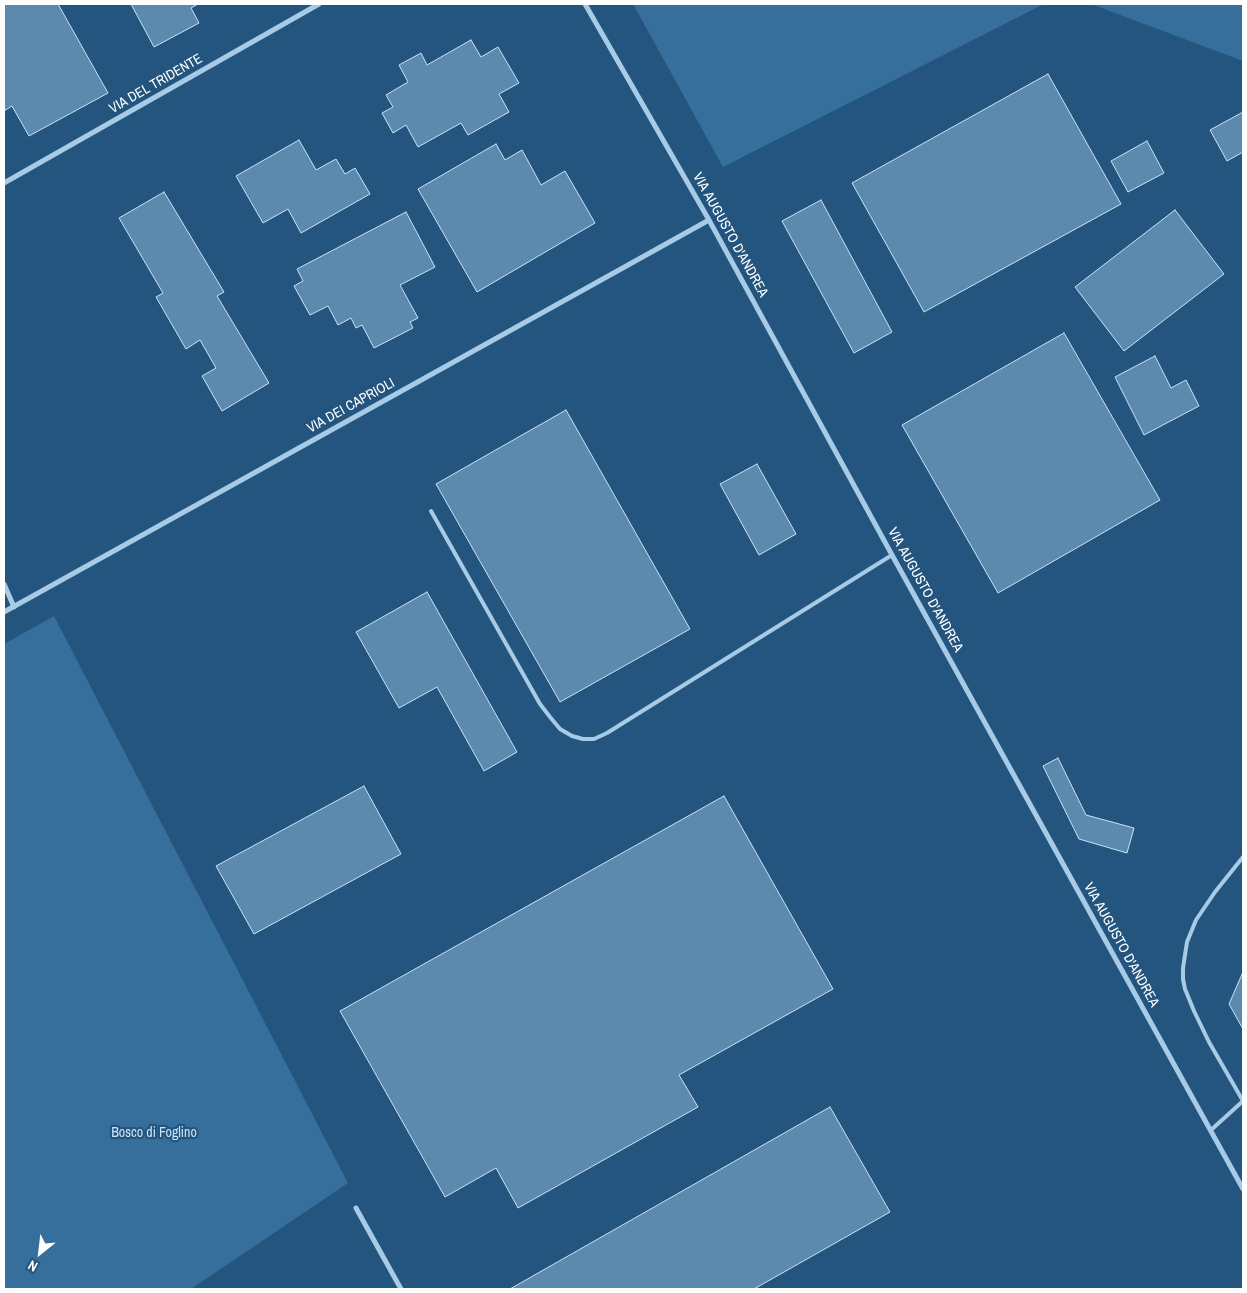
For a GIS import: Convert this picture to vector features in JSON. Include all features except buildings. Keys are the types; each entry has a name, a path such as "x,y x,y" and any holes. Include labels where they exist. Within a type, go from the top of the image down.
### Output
{"street":[{"name":"VIA DEL TRIDENTE","path":"4,183 320,4"},
{"name":"VIA AUGUSTO D'ANDREA","path":"585,4 709,220 1243,1189"},
{"name":"VIA DEI CAPRIOLI","path":"4,612 709,220"},
{"path":"4,584 14,607"},
{"path":"356,1208 401,1289"}],"lane":[{"path":"432,511 540,704 560,729 572,736 583,739 594,738 607,733 892,555"},
{"path":"1211,1130 1243,1101 1209,1042 1194,1011 1185,989 1183,968 1187,942 1196,920 1215,892 1243,857"}],"green space":[{"path":"633,4 1044,4 723,167"},
{"path":"1091,4 1243,4 1243,61"},
{"name":"Bosco di Foglino","path":"54,616 348,1183 191,1289 4,1289 4,644"}]}
